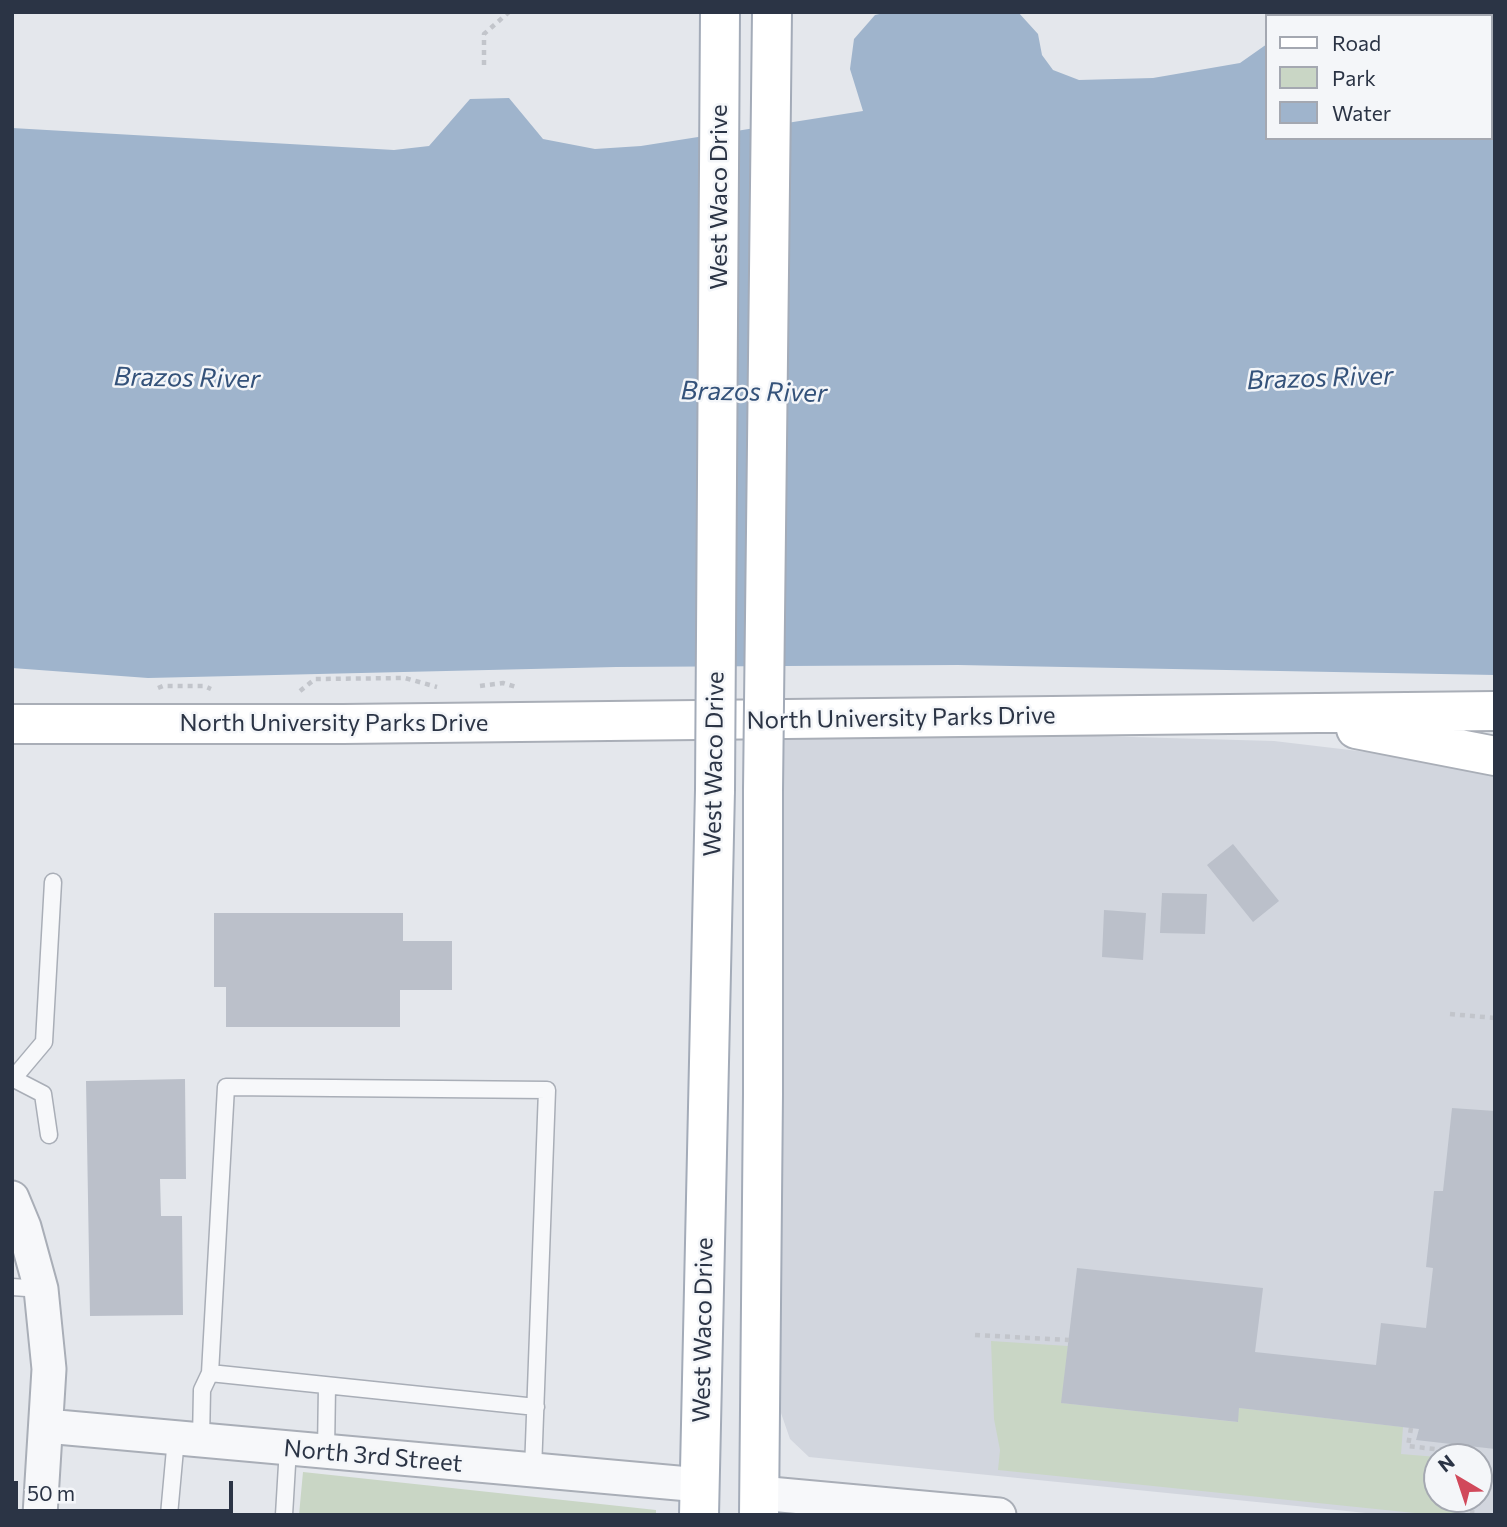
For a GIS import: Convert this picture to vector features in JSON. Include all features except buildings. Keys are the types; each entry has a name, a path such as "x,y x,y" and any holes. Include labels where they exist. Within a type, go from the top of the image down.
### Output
{"main road":[{"name":"West Waco Drive","path":"700,1500 715,790 720,12"},
{"name":"West Waco Drive","path":"759,1504 763,790 772,12"},
{"name":"North University Parks Drive","path":"12,724 357,724 1495,711"},
{"path":"1275,714 1495,756"}],"street":[{"path":"12,1198 24,1227 27,1288 49,1368 40,1515"},
{"name":"North 3rd Street","path":"46,1426 533,1470 700,1500"},
{"path":"759,1504 999,1515"}],"lane":[{"path":"49,1135 43,1094 13,1078 44,1042 53,881"},
{"path":"169,1515 202,1390 210,1373 226,1087 547,1090 533,1470"},
{"path":"210,1373 536,1407"},
{"path":"326,1451 327,1386"},
{"path":"284,1515 288,1448"}],"path":[{"path":"484,65 484,34 509,12"},
{"path":"1450,1014 1495,1018"},
{"path":"975,1335 1069,1340"},
{"path":"1411,1428 1408,1446 1423,1448"}],"shaded area":[{"path":"777,727 1274,741 1409,757 1495,773 1495,1515 1386,1515 809,1457 790,1439 781,1413"}],"green space":[{"path":"991,1341 1068,1346 1062,1403 1237,1422 1239,1408 1403,1427 1401,1454 1423,1456 1423,1513 1456,1515 1434,1515 998,1470 1000,1450 994,1419"},
{"path":"303,1472 656,1510 656,1515 299,1515"}],"water":[{"name":"Brazos River","path":"888,12 1018,12 1038,34 1042,55 1053,70 1079,80 1153,78 1240,63 1266,45 1266,140 1493,140 1493,14 1312,14 1495,12 1495,675 958,665 616,667 148,678 12,668 12,128 394,150 429,146 470,99 509,98 543,139 595,149 641,146 863,111 850,69 854,39 875,15"}]}
